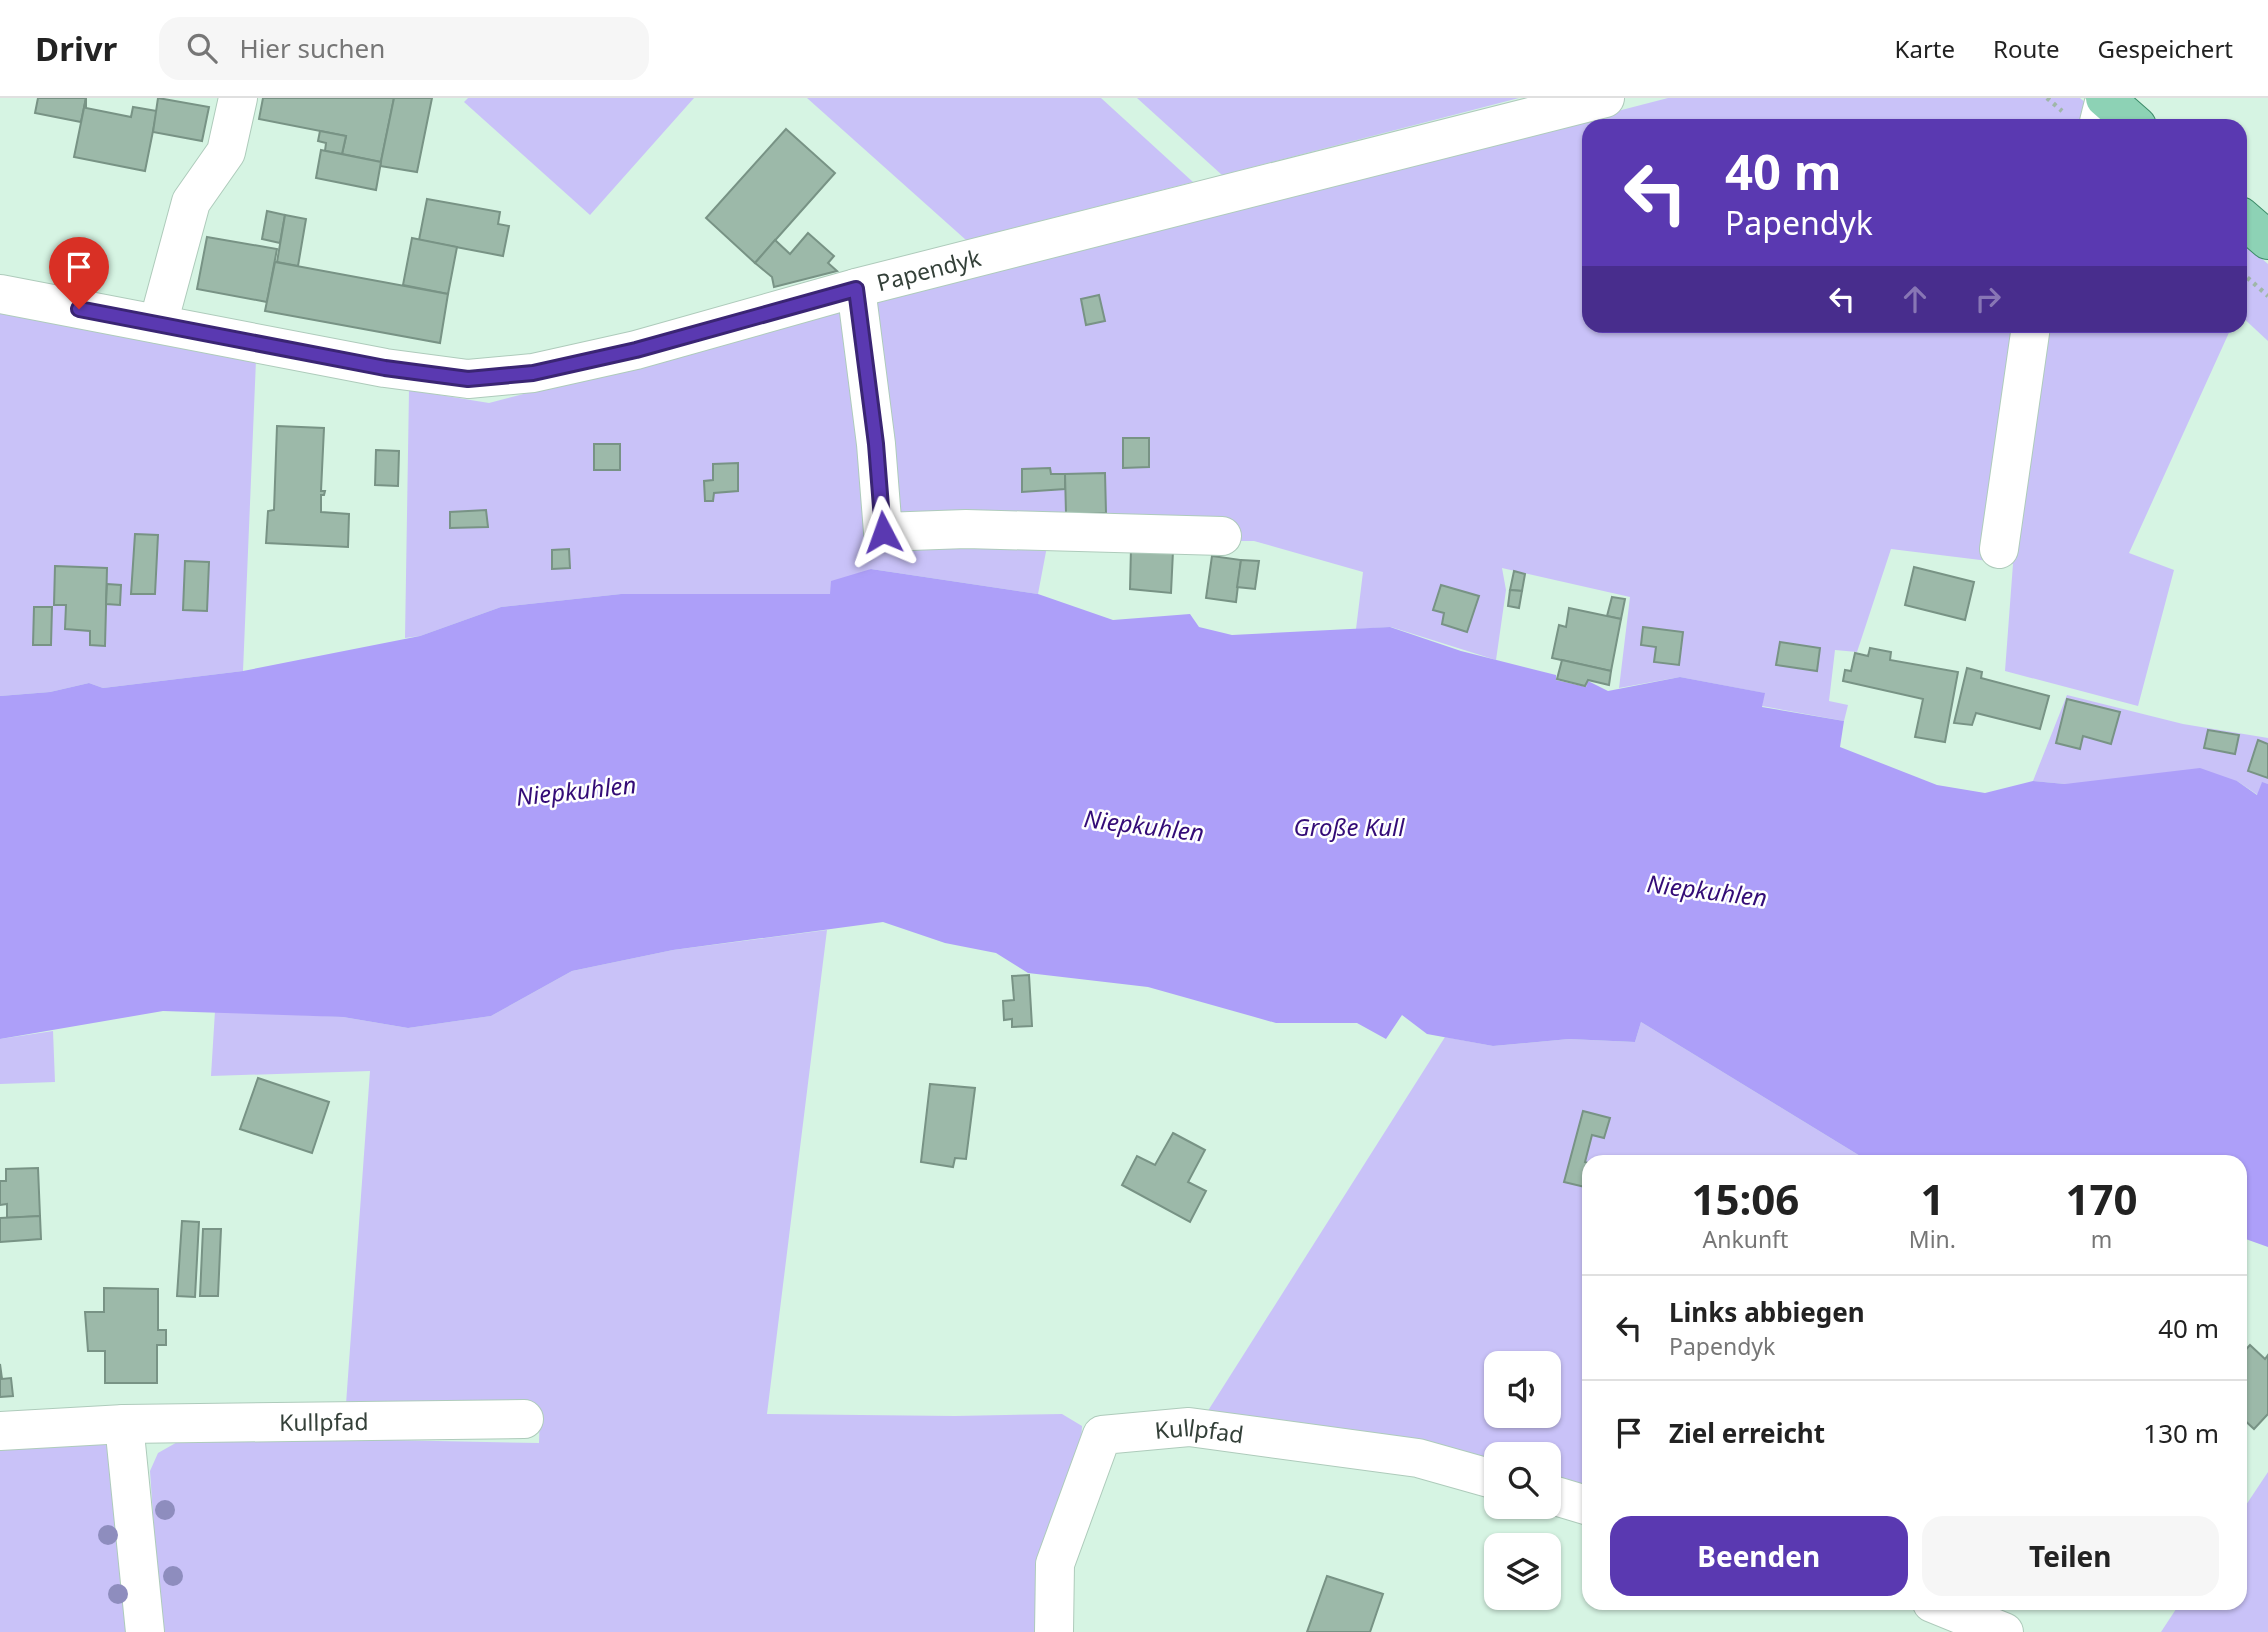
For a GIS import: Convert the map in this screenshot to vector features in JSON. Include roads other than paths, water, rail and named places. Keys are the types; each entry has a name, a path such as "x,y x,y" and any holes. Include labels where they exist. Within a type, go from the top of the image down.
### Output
{"main road":[{"path":"2105,98 2129,119"},
{"path":"2247,222 2268,240"}],"street":[{"path":"158,324 191,202 226,152 238,98"},
{"name":"Papendyk","path":"0,294 385,368 468,379 533,373 636,350 856,289 1605,98"},
{"path":"2100,119 2105,98"},
{"path":"856,289 876,444 883,532 966,529 1222,536"},
{"path":"1999,549 2030,333"},
{"name":"Kullpfad","path":"0,1432 124,1424 524,1419"},
{"path":"124,1424 145,1632"},
{"name":"Kullpfad","path":"1054,1632 1055,1564 1102,1435 1189,1427 1418,1458 1484,1477"},
{"path":"1561,1498 1582,1504"},
{"path":"1949,1610 2004,1632"}],"water":[{"name":"Große Kull","path":"871,569 1038,594 1113,620 1190,614 1199,627 1232,635 1390,627 1461,651 1556,675 1556,680 1586,687 1588,681 1608,691 1680,677 1765,693 1762,707 1844,721 1840,747 1937,785 1985,793 2033,781 2065,784 2200,768 2237,781 2257,795 2262,782 2268,784 2268,1247 2247,1240 2247,1155 1859,1155 1641,1022 1635,1042 1569,1039 1493,1046 1427,1034 1402,1015 1386,1039 1357,1023 1276,1023 1148,987 1028,973 996,953 945,943 883,922 673,950 572,971 491,1016 408,1028 343,1017 163,1011 0,1039 0,696 50,692 89,683 103,688 243,671 420,636 501,607 621,594 830,594 831,581"}],"water label":[{"name":"Niepkuhlen","path":"576,790"},
{"name":"Niepkuhlen","path":"1144,825"},
{"name":"Niepkuhlen","path":"1707,890"}]}
